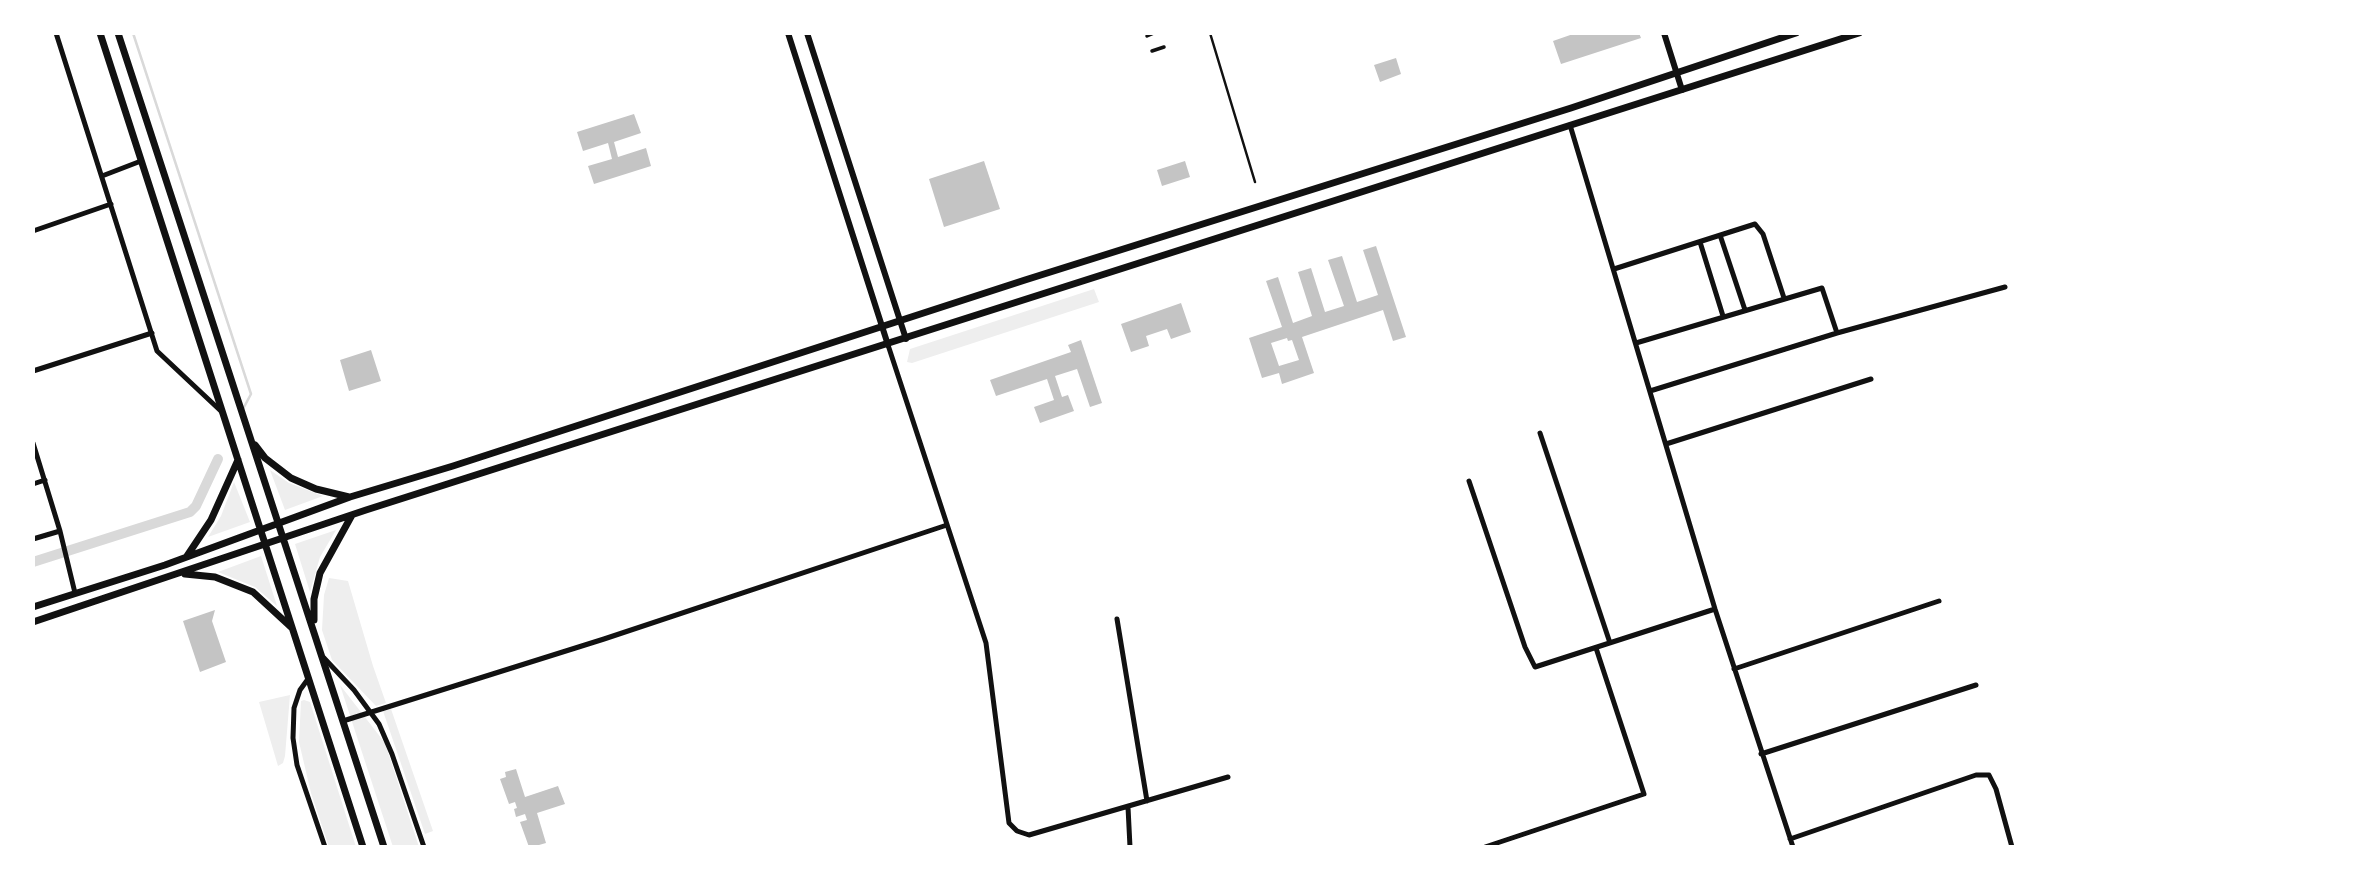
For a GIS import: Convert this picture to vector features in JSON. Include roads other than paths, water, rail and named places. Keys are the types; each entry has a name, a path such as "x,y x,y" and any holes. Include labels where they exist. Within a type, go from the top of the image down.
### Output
{"main road":[{"path":"100,33 363,847"},
{"path":"118,33 384,847"},
{"path":"33,607 187,556 349,497 1571,108 1796,33"},
{"path":"33,622 267,545 352,514 1859,33"},
{"path":"251,440 265,458 291,478 316,489 349,497"},
{"path":"187,556 211,520 238,459"},
{"path":"313,627 314,599 320,573 352,514"},
{"path":"181,574 215,577 236,583 253,592 293,629"}],"street":[{"path":"56,33 157,351 223,414"},
{"path":"788,33 881,327 986,643 1009,824 1017,831 1029,835 1228,777"},
{"path":"807,33 906,339"},
{"path":"1147,36 1154,33"},
{"path":"1664,33 1682,90"},
{"path":"1152,51 1164,47"},
{"path":"1570,125 1715,609 1793,847"},
{"path":"102,176 141,161"},
{"path":"33,231 111,204"},
{"path":"1614,270 1755,224 1760,228 1784,298"},
{"path":"1720,235 1745,310"},
{"path":"1700,242 1723,316"},
{"path":"1650,391 1837,333 2005,287"},
{"path":"1636,343 1822,288 1837,333"},
{"path":"33,371 152,333"},
{"path":"1666,444 1871,379"},
{"path":"1540,433 1610,643"},
{"path":"33,443 36,463 46,480 75,593"},
{"path":"33,484 46,480"},
{"path":"1469,481 1525,647 1535,667 1715,609"},
{"path":"343,721 604,639 947,525"},
{"path":"33,540 60,531"},
{"path":"1734,669 1939,601"},
{"path":"1117,619 1147,801"},
{"path":"1485,847 1644,794 1596,648"},
{"path":"323,657 348,683 387,738 424,847"},
{"path":"308,679 300,690 294,708 293,738 298,765 325,847"},
{"path":"1761,754 1976,685"},
{"path":"1790,839 1976,775 1989,775 1996,789 2012,847"},
{"path":"1128,807 1130,847"}],"lane":[{"path":"1210,33 1255,182"}],"waterway":[{"path":"133,33 251,394 243,409"},
{"path":"33,562 190,512 196,506 218,459"}]}
